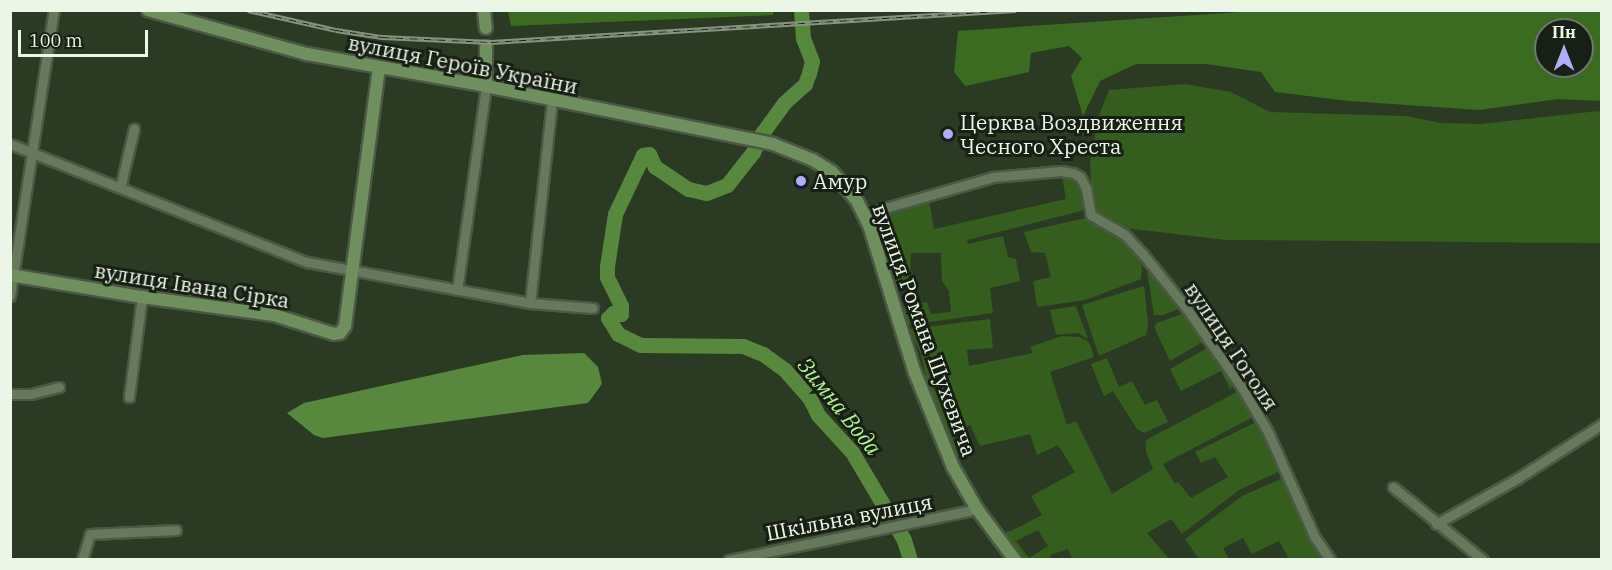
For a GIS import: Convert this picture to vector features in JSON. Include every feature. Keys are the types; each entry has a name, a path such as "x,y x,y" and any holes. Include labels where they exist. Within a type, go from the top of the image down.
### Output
{"street":[{"path":"10,296 54,10"},
{"name":"вулиця Героїв України","path":"148,10 307,54 486,86 773,144"},
{"path":"484,10 486,28"},
{"path":"457,290 486,86 486,47"},
{"path":"351,272 379,67"},
{"path":"530,303 552,100"},
{"path":"120,188 134,129"},
{"path":"10,144 307,262 351,272 530,303 593,308"},
{"name":"вулиця Романа Шухевича","path":"773,144 813,160 832,172 850,192 864,214 900,328 930,412 953,467 976,509 1015,560"},
{"name":"вулиця Гоголя","path":"864,214 972,181 1061,171 1073,172 1083,181 1088,211 1094,219 1125,235 1142,253 1187,309 1241,386 1268,432 1314,536 1330,560"},
{"name":"вулиця Івана Сірка","path":"12,275 142,297 274,315 334,334 340,333 345,326 351,272"},
{"path":"129,397 142,297"},
{"path":"10,394 31,394 59,387"},
{"path":"1436,524 1518,478 1602,424"},
{"path":"1393,487 1483,560"},
{"name":"Шкільна вулиця","path":"729,560 976,509"},
{"path":"82,560 90,534 176,530"},
{"path":"784,548 786,560"}],"shaded area":[{"path":"508,10 773,11 773,15 511,26"},
{"path":"1271,10 1601,11 1601,101 1558,99 1479,110 1349,101 1275,92 1261,72 1206,64 1136,64 1100,81 1083,116 1071,76 1082,58 1069,46 1031,53 1029,72 965,86 954,72 958,31"},
{"path":"1185,84 1231,92 1270,112 1406,116 1441,123 1481,124 1598,111 1601,113 1601,243 1226,240 1117,227 1093,211 1090,165 1098,118 1109,90"},
{"path":"1052,174 1069,176 1079,182 1086,197 1085,210 967,240 968,244 1003,236 1008,257 1016,259 1020,281 990,288 993,313 908,325 901,307 927,302 931,314 951,312 949,291 942,281 941,253 911,253 910,281 898,283 899,287 894,285 875,223 881,211 985,180","holes":["1062,177 1066,199 934,229 929,200 978,185"]},
{"path":"1086,218 1124,238 1136,250 1142,266 1141,279 1085,300 1037,307 1033,281 1051,277 1045,253 1031,252 1024,232"},
{"path":"1146,264 1180,308 1163,315 1154,315"},
{"path":"1144,286 1148,323 1146,335 1099,356 1082,305"},
{"path":"1076,306 1088,339 1078,333 1056,335 1050,310"},
{"path":"1185,313 1204,341 1170,361 1154,327 1157,323"},
{"path":"990,319 993,348 967,350 969,366 1033,353 1030,347 1062,336 1079,337 1089,342 1094,357 1050,372 1067,425 1076,421 1112,494 1153,469 1146,452 1146,440 1235,393 1240,393 1253,417 1163,464 1175,484 1178,482 1191,498 1228,477 1215,457 1201,463 1195,452 1256,422 1260,424 1280,471 1239,490 1182,534 1171,519 1147,533 1169,559 1072,559 1068,549 1050,555 1051,559 1024,559 1005,534 1008,530 1009,532 1042,515 1031,496 1075,472 1058,445 1037,455 1030,434 980,446 970,425 952,434 962,455 954,454 928,386 921,354 909,329","holes":["1038,530 1048,546 1029,558 1016,541"]},
{"path":"1209,347 1233,381 1233,387 1230,389 1221,371 1181,391 1170,369"},
{"path":"584,353 598,367 602,384 588,403 323,438 314,435 287,413 304,403 523,355"},
{"path":"1107,358 1119,387 1132,381 1145,405 1157,400 1168,422 1144,433 1137,429 1113,391 1104,396 1091,364"},
{"path":"1285,477 1308,538 1327,559 1289,559 1279,541 1252,554 1243,538 1223,548 1229,559 1199,559 1185,539 1242,496"}],"waterway":[{"name":"Зимна Вода","path":"801,10 803,38 812,61 805,84 784,103 762,133 753,152 727,185 706,193 688,189 655,167 649,154 643,155 615,214 607,277 621,306 621,314 613,313 608,318 618,334 641,345 743,346 763,354 785,370 810,399 818,415 852,452 904,540 910,560"}],"railway":[{"path":"248,10 336,30 382,37 491,42 1016,10"}],"place":[{"name":"Церква Воздвиження Чесного Хреста","path":"948,134"},
{"name":"Амур","path":"801,181"}]}
